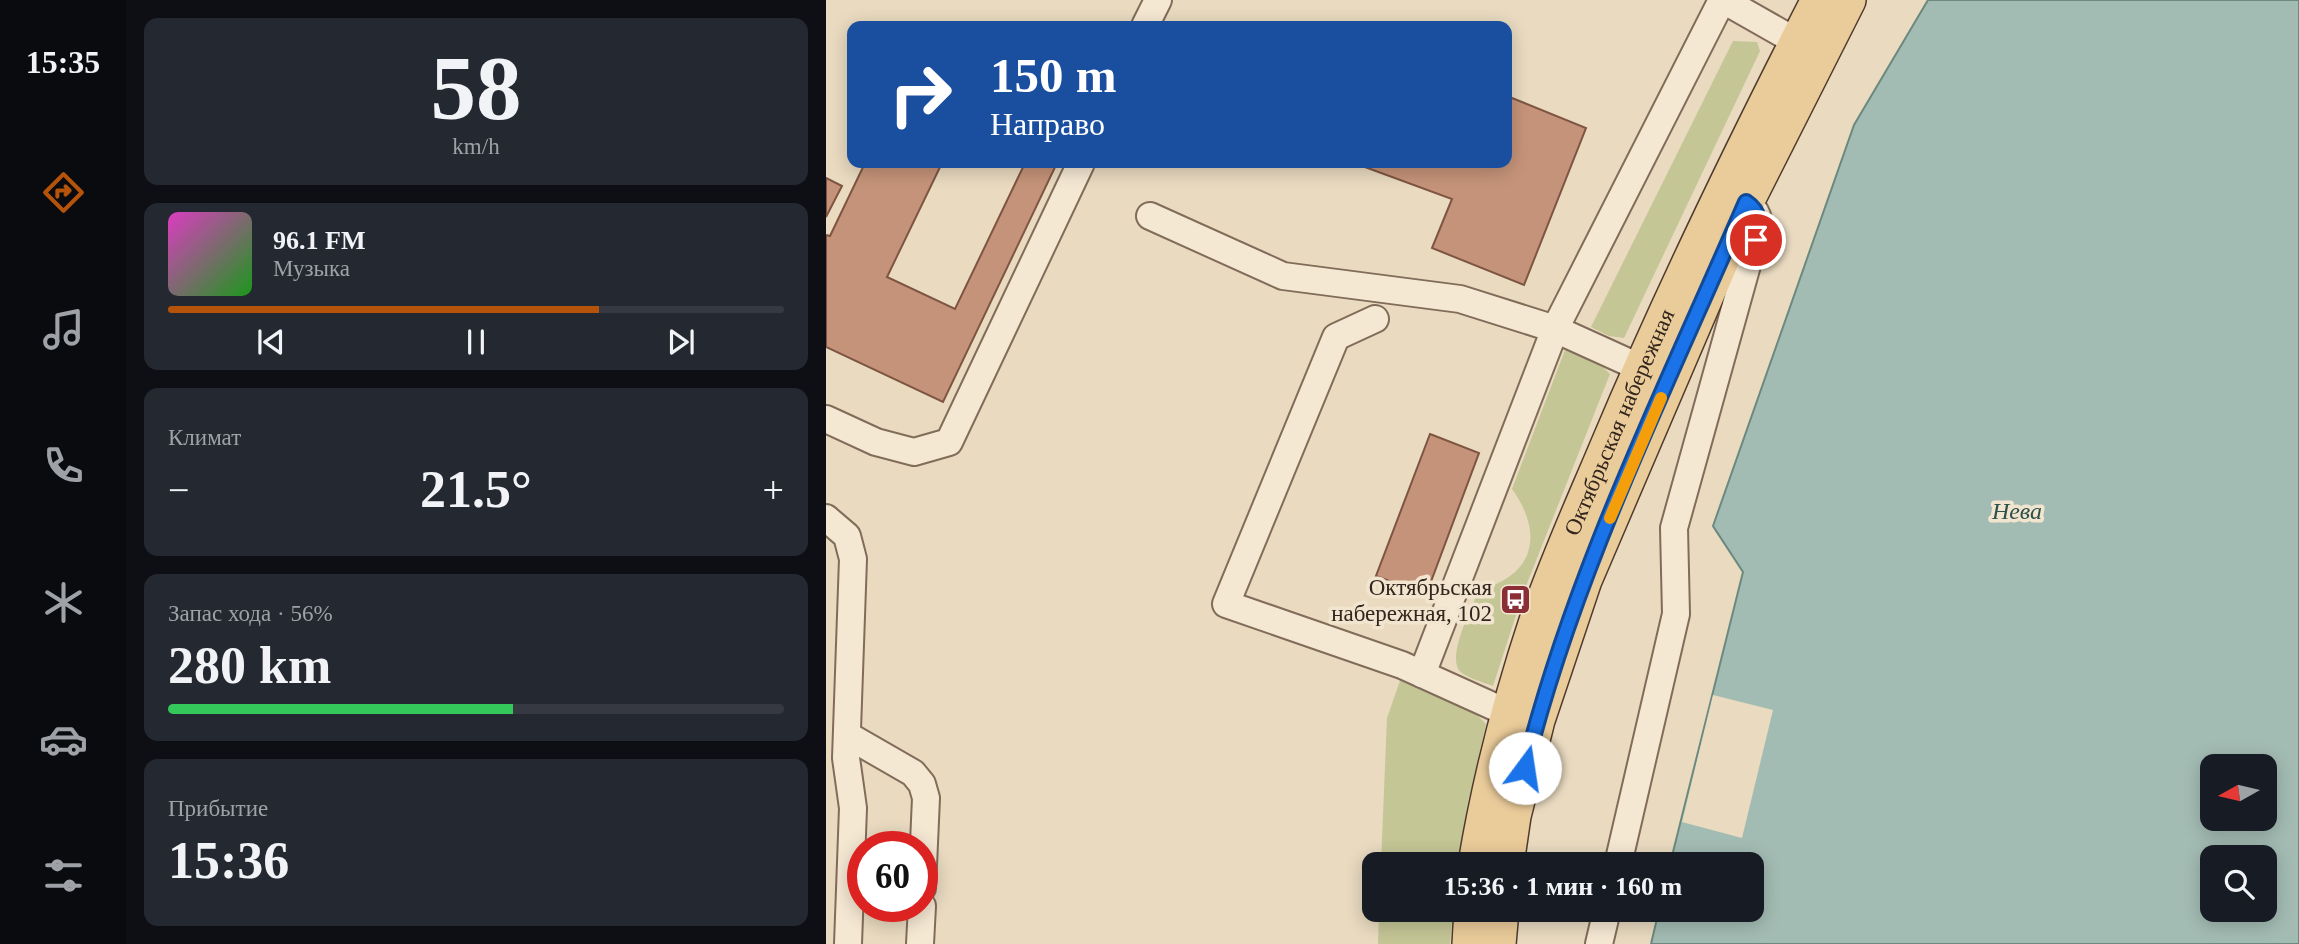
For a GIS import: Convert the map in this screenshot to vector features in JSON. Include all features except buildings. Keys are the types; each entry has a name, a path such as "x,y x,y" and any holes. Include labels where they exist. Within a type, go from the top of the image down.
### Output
{"main road":[{"name":"Октябрьская набережная","path":"1508,852 1513,816 1537,720 1584,580 1797,42 1819,0"},
{"name":"Октябрьская набережная","path":"1478,852 1508,713 1539,616 1641,368 1848,0"},
{"path":"1470,944 1471,922"},
{"path":"1498,944 1500,922"}],"lane":[{"path":"1148,21 1158,0"},
{"path":"1422,674 1555,329 1723,0 1797,42"},
{"path":"826,419 876,442 914,452 949,442 1079,168"},
{"path":"1621,852 1676,614 1674,528 1756,240 1759,222 1755,209 1734,199"},
{"path":"1150,216 1283,276 1460,299 1555,329 1641,368"},
{"path":"1375,319 1336,337 1226,604 1422,674 1508,713"},
{"path":"826,518 846,536 853,559 846,758 853,808 848,944"},
{"path":"847,735 913,773 922,783 926,798 925,831"},
{"path":"920,944 921,922"},
{"path":"1599,944 1604,922"}],"green space":[{"path":"1733,41 1757,42 1760,51 1624,338 1609,336 1591,327"},
{"path":"1565,350 1600,364 1610,374 1524,591 1514,588 1508,605 1518,609 1493,686 1462,673 1457,667 1458,646 1479,590 1512,575 1528,551 1528,521 1512,489"},
{"path":"1401,678 1477,715 1486,724 1460,852 1381,852 1387,718"},
{"path":"1379,922 1452,922 1450,944 1378,944"}],"water":[{"name":"Нева","path":"1928,0 2299,0 2299,944 1651,944 1656,922 1764,922 1764,852 1673,852 1743,572 1713,526 1854,125"}],"pier":[{"path":"1713,695 1773,710 1742,838 1682,822"}],"slow traffic":[{"path":"1610,518 1661,398"}],"place":[{"name":"Октябрьская набережная, 102","path":"1515,600"}],"route":[{"path":"1525,768 1537,720 1584,580 1746,202 1755,209 1759,222 1756,240"}]}
